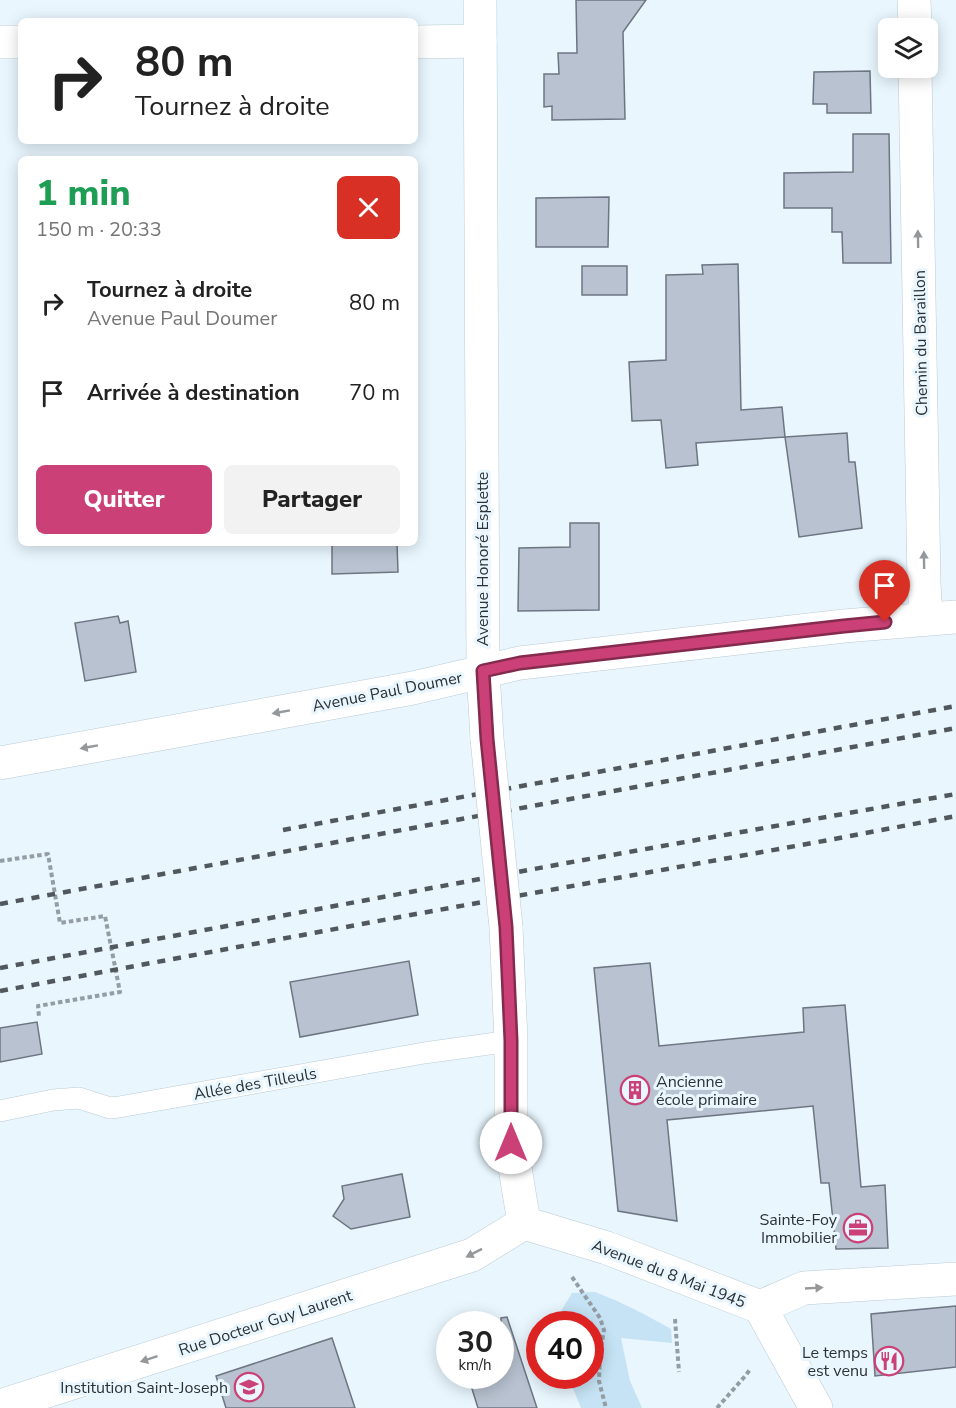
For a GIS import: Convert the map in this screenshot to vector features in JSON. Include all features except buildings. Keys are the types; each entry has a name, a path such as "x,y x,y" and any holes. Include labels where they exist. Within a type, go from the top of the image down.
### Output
{"street":[{"name":"Avenue Honoré Esplette","path":"480,0 483,671 487,739 506,927 511,1041 511,1143 524,1223"},
{"path":"914,0 915,18"},
{"path":"418,42 480,41"},
{"path":"0,42 18,42"},
{"name":"Chemin du Baraillon","path":"915,78 924,583 941,618"},
{"name":"Avenue Paul Doumer","path":"0,763 435,684 520,663 844,626 941,618"},
{"name":"Avenue du 8 Mai 1945","path":"524,1223 607,1248 760,1307 804,1288 956,1279"},
{"name":"Rue Docteur Guy Laurent","path":"0,1406 472,1255 524,1223"},
{"path":"760,1307 816,1408"}],"lane":[{"name":"Allée des Tilleuls","path":"0,1111 53,1100 79,1098 110,1108 119,1107 424,1053 511,1041"}],"path":[{"path":"0,861 48,854 60,923 105,916 120,992 38,1006 39,1017"},
{"path":"572,1277 600,1318 604,1330 599,1381 606,1408"},
{"path":"675,1319 679,1372"},
{"path":"717,1408 751,1368"}],"shaded area":[{"path":"595,1292 671,1329 672,1343 621,1338 630,1381 642,1408 581,1408 573,1389 604,1389 604,1311 561,1311 572,1293"}],"railway":[{"path":"283,830 956,706"},
{"path":"0,904 956,728"},
{"path":"0,968 561,864 956,794"},
{"path":"0,991 956,816"}],"place":[{"name":"Ancienne école primaire","path":"635,1090"},
{"name":"Sainte-Foy Immobilier","path":"858,1228"},
{"name":"Le temps est venu","path":"889,1361"},
{"name":"Institution Saint-Joseph","path":"249,1387"}],"route":[{"path":"511,1143 511,1041 506,927 487,739 483,671 520,663 885,622"}]}
